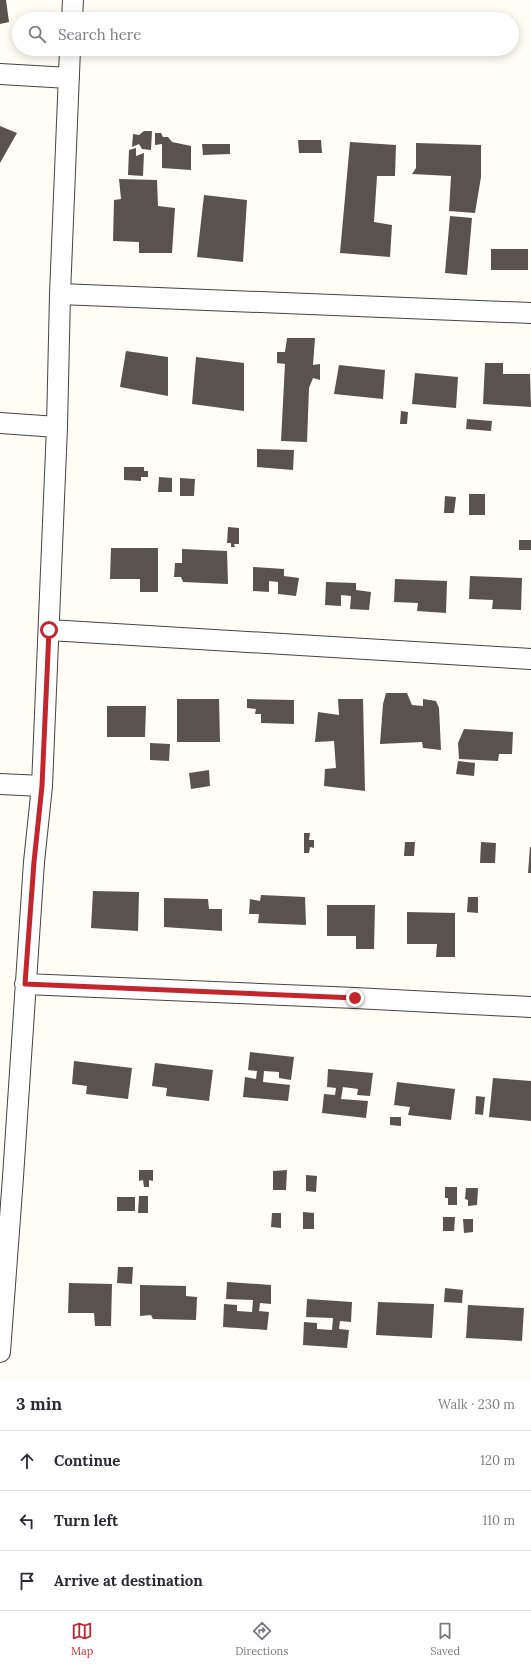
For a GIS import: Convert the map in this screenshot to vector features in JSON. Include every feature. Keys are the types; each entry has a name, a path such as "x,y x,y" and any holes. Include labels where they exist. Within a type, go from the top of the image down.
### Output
{"street":[{"path":"72,12 73,0"},
{"path":"0,1352 7,1176 42,786 57,427 60,294 70,56"},
{"path":"0,74 69,78"},
{"path":"60,294 531,314"},
{"path":"0,423 57,427"},
{"path":"49,630 531,659"},
{"path":"0,784 42,786"},
{"path":"25,984 531,1007"}],"building":[{"path":"0,0 6,0 9,22 0,24"},
{"path":"0,126 17,133 0,163"},
{"path":"144,131 152,131 151,150 142,149 139,144 132,147 133,134 139,135"},
{"path":"155,133 161,133 163,137 168,137 172,142 191,146 191,170 162,168 162,144 155,145"},
{"path":"298,140 321,140 322,153 299,153"},
{"path":"350,142 396,145 395,176 377,176 374,222 392,225 390,257 340,253"},
{"path":"416,143 481,145 481,177 475,213 449,211 451,176 412,174 416,168"},
{"path":"202,144 230,144 230,154 203,155"},
{"path":"136,148 136,156 144,153 143,176 128,175 129,150"},
{"path":"119,179 157,180 158,206 175,208 172,253 139,253 139,242 113,241 114,200 121,199"},
{"path":"204,195 247,200 243,262 197,257"},
{"path":"450,216 472,218 467,275 445,273"},
{"path":"491,249 528,249 528,270 491,270"},
{"path":"287,338 315,338 313,365 320,364 320,380 313,378 309,388 307,442 281,441 285,364 277,363 277,352 285,352"},
{"path":"126,351 168,357 168,396 120,387"},
{"path":"196,357 244,363 244,411 192,404"},
{"path":"485,363 503,363 503,374 530,374 531,407 483,404"},
{"path":"339,365 385,370 383,399 334,394"},
{"path":"415,373 458,377 456,408 412,404"},
{"path":"401,411 408,412 407,424 400,424"},
{"path":"467,419 492,421 491,431 466,429"},
{"path":"257,449 294,450 293,470 257,467"},
{"path":"124,467 144,467 144,471 148,471 148,477 141,477 141,481 124,480"},
{"path":"159,477 172,478 172,492 158,492"},
{"path":"180,478 195,479 194,496 180,496"},
{"path":"469,494 485,494 485,515 469,515"},
{"path":"445,496 456,497 454,513 444,513"},
{"path":"228,527 239,528 239,544 234,544 235,547 231,547 231,543 227,543"},
{"path":"519,540 531,540 531,550 519,550"},
{"path":"111,548 158,548 158,592 140,592 140,579 110,579"},
{"path":"182,549 227,551 228,584 183,582 181,577 174,577 175,563 182,563"},
{"path":"253,567 284,569 284,576 299,578 296,596 278,594 278,582 269,581 269,592 253,591"},
{"path":"470,576 522,578 521,610 492,609 493,600 469,599"},
{"path":"395,579 447,581 446,613 417,611 418,603 394,602"},
{"path":"326,582 356,583 356,590 371,592 369,610 350,609 351,596 341,595 341,606 325,605"},
{"path":"386,693 407,693 412,705 423,706 423,699 436,701 439,708 441,750 423,748 422,742 380,744 383,704"},
{"path":"177,699 219,699 220,742 177,742"},
{"path":"247,699 294,700 294,724 261,723 261,714 255,714 256,709 247,708"},
{"path":"338,699 363,699 365,791 324,786 325,769 336,768 334,741 315,742 318,712 339,715"},
{"path":"107,706 146,706 145,737 107,737"},
{"path":"464,729 513,732 512,754 499,754 498,761 459,759 458,743"},
{"path":"150,743 170,744 169,761 150,760"},
{"path":"458,761 475,763 474,776 456,774"},
{"path":"209,770 210,786 191,789 189,773"},
{"path":"304,833 310,833 309,840 314,840 314,848 310,847 309,853 304,853"},
{"path":"405,842 415,842 414,856 404,856"},
{"path":"481,842 496,843 495,863 480,863"},
{"path":"530,847 531,873 528,873"},
{"path":"93,891 139,892 138,931 91,928"},
{"path":"261,895 305,897 306,925 258,923 259,914 249,914 250,899 260,901"},
{"path":"468,897 478,897 478,913 467,912"},
{"path":"164,898 208,899 209,909 222,909 222,931 164,927"},
{"path":"327,905 375,905 374,949 356,949 356,936 327,936"},
{"path":"407,912 455,913 455,957 436,957 437,944 407,944"},
{"path":"250,1052 294,1057 291,1080 279,1078 279,1072 264,1071 263,1082 290,1085 288,1101 243,1097 245,1077 256,1079 257,1071 248,1070"},
{"path":"74,1061 132,1068 128,1099 86,1094 87,1086 72,1084"},
{"path":"155,1063 213,1070 209,1101 166,1096 167,1088 152,1086"},
{"path":"328,1069 373,1073 370,1096 357,1095 358,1089 343,1087 341,1099 368,1101 366,1118 322,1113 324,1094 335,1095 336,1088 327,1087"},
{"path":"493,1078 531,1081 531,1121 489,1117"},
{"path":"397,1082 455,1089 451,1120 408,1115 410,1107 394,1105"},
{"path":"476,1096 485,1097 483,1115 475,1114"},
{"path":"390,1117 401,1117 401,1126 390,1125"},
{"path":"139,1170 153,1170 153,1181 149,1180 149,1187 144,1187 143,1180 139,1181"},
{"path":"287,1170 286,1190 273,1190 273,1171"},
{"path":"306,1175 317,1176 316,1192 306,1191"},
{"path":"445,1187 457,1187 457,1205 448,1205 448,1198 445,1198"},
{"path":"466,1188 478,1188 477,1205 468,1206 468,1200 465,1199"},
{"path":"139,1196 148,1196 148,1213 138,1213"},
{"path":"117,1197 135,1197 135,1211 117,1211"},
{"path":"303,1212 314,1213 314,1229 303,1229"},
{"path":"272,1213 281,1213 281,1228 271,1227"},
{"path":"443,1217 455,1217 454,1231 443,1231"},
{"path":"463,1219 473,1219 473,1232 464,1233"},
{"path":"118,1267 133,1267 132,1284 117,1283"},
{"path":"227,1282 271,1285 271,1304 260,1303 259,1311 269,1312 267,1330 223,1327 224,1304 237,1305 237,1311 252,1312 253,1300 226,1299"},
{"path":"69,1283 112,1284 111,1326 95,1326 94,1313 68,1313"},
{"path":"140,1285 186,1286 186,1296 197,1297 196,1320 153,1319 151,1315 140,1316"},
{"path":"445,1288 463,1290 462,1303 444,1302"},
{"path":"307,1299 352,1302 351,1322 340,1321 339,1329 349,1330 347,1348 303,1345 304,1322 317,1323 317,1329 332,1330 333,1318 306,1317"},
{"path":"378,1302 434,1304 432,1338 376,1335"},
{"path":"468,1305 524,1308 522,1341 466,1338"}],"route":[{"path":"49,630 42,786 34,862 25,984 355,998"}]}
